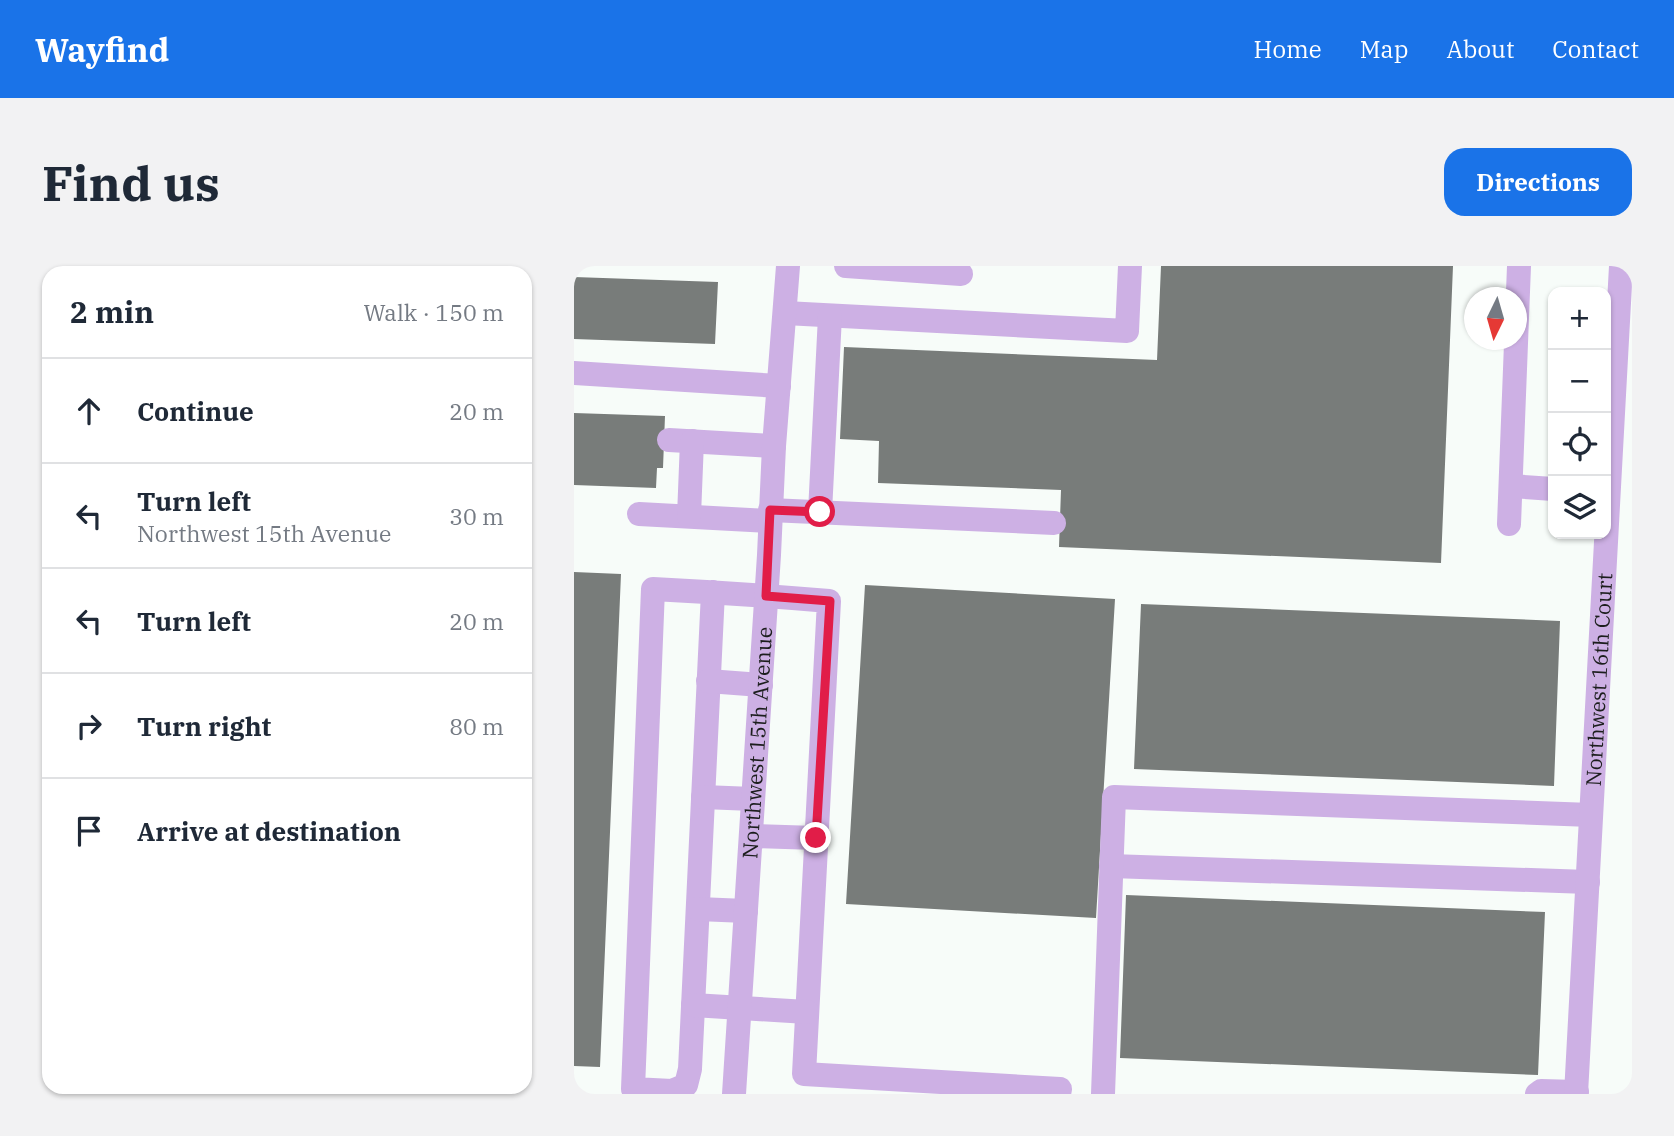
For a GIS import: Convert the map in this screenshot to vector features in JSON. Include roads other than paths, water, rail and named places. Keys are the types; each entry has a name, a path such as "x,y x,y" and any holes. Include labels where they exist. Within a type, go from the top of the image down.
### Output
{"street":[{"name":"Northwest 15th Avenue","path":"734,1094 774,446 788,266"},
{"path":"846,266 961,274"},
{"path":"785,313 1126,331 1129,266"},
{"path":"1510,524 1519,266"},
{"name":"Northwest 16th Court","path":"1608,476 1621,266"},
{"path":"820,512 830,316"},
{"path":"574,373 779,386"},
{"path":"689,516 680,440 774,446"},
{"path":"1511,486 1548,489"},
{"path":"639,514 770,516 820,512 1054,523"},
{"name":"Northwest 16th Court","path":"1576,1093 1605,539"},
{"path":"713,593 690,1069 686,1085 672,1091 633,1089 653,589 766,596 830,601 804,1074 1060,1089 1059,1094"},
{"path":"708,681 761,685"},
{"path":"703,797 753,799"},
{"path":"1103,1094 1114,797 1591,815"},
{"path":"751,836 816,838"},
{"path":"1111,866 1588,882"},
{"path":"698,909 746,911"},
{"path":"693,1005 807,1012"},
{"path":"1537,1094 1541,1090 1576,1093"}]}
